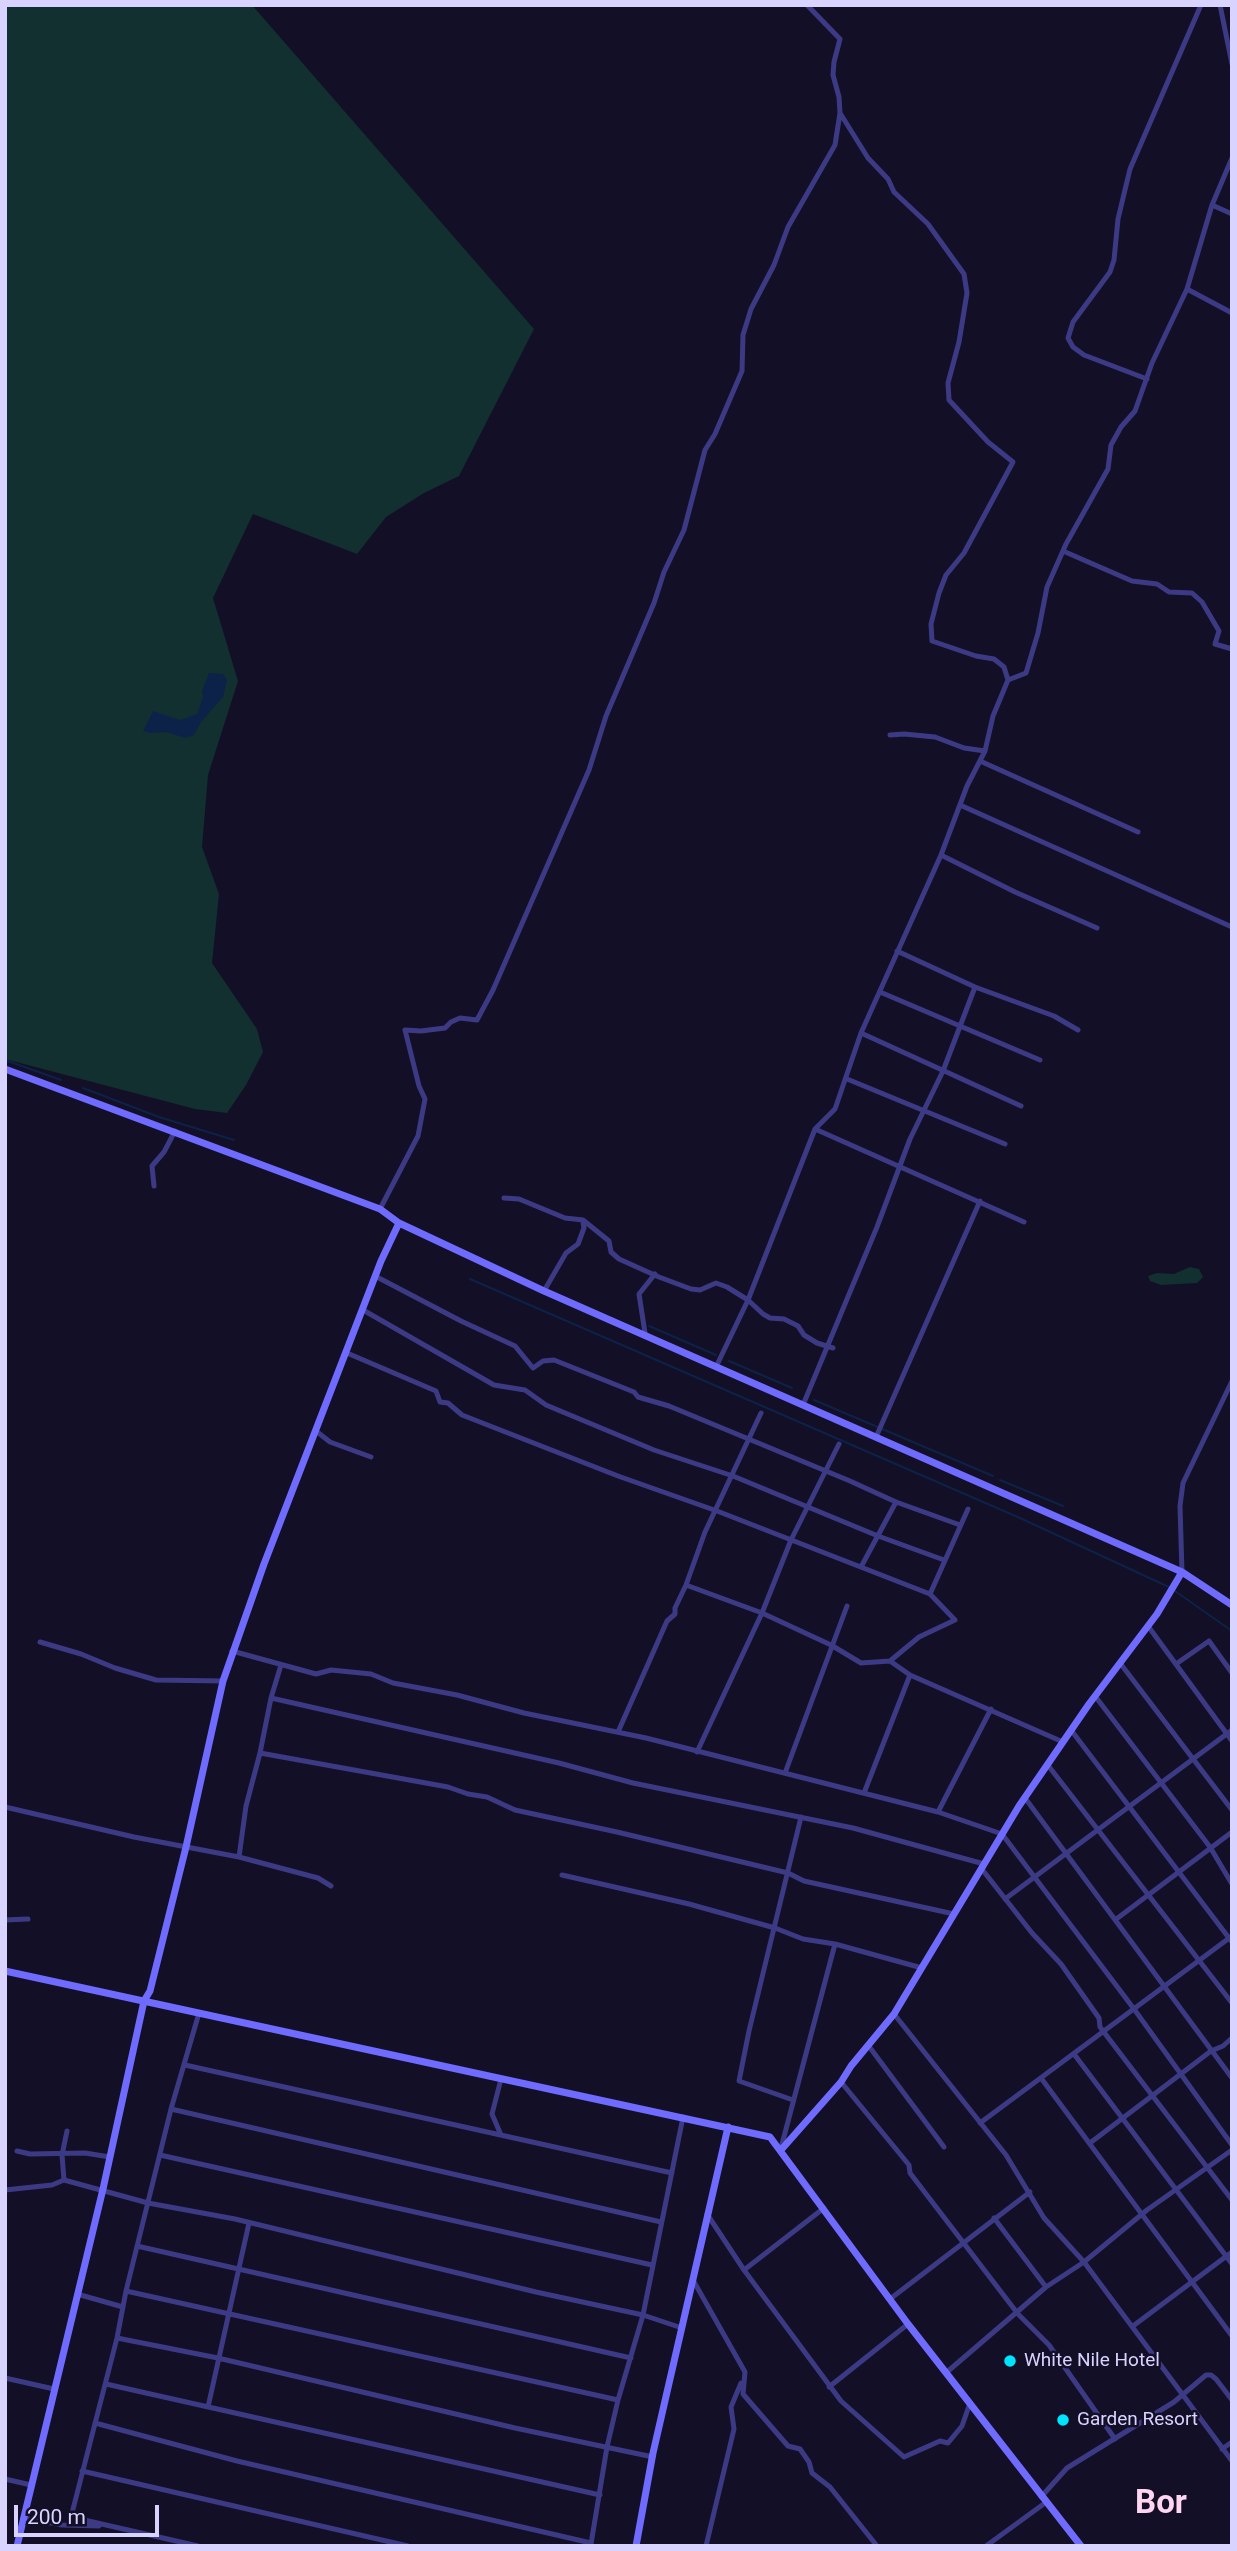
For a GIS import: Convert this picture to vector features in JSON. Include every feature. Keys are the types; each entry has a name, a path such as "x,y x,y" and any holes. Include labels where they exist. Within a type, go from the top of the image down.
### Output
{"street":[{"path":"380,1209 418,1136 425,1099 419,1086 405,1030 445,1028 450,1022 460,1018 477,1020 492,990 589,771 606,716 654,603 656,591 684,530 705,450 715,434 742,370 743,335 747,318 774,265 788,227 835,145 840,113 833,75 840,40 807,5"},
{"path":"1147,379 1084,355 1068,338 1073,322 1110,272 1114,260 1118,219 1130,169 1201,5"},
{"path":"1220,5 1232,64"},
{"path":"716,1367 748,1300 815,1129 835,1109 862,1033 985,751 993,716 1008,680 1004,667 994,659 976,656 932,641 931,624 946,575 964,553 1013,462 988,442 949,400 948,383 967,293 964,274 928,224 894,192 887,179 868,158 840,113"},
{"path":"1008,680 1026,673 1038,633 1047,587 1063,551 1108,468 1111,444 1135,411 1163,338 1187,289 1212,205 1232,158"},
{"path":"1212,205 1232,214"},
{"path":"1187,289 1232,313"},
{"path":"1063,551 1132,581 1157,584 1169,592 1192,593 1202,602 1219,631 1215,644 1232,649"},
{"path":"890,735 935,737 964,748 985,751"},
{"path":"980,761 1138,832"},
{"path":"960,805 1232,927"},
{"path":"941,855 1015,892 1097,928"},
{"path":"897,951 975,987 1054,1016 1079,1030"},
{"path":"803,1405 829,1347 922,1111 943,1071 975,987"},
{"path":"880,992 1040,1060"},
{"path":"862,1033 1021,1105"},
{"path":"5,1069 380,1209 399,1223 544,1291 645,1333 716,1367 1182,1572 1232,1605"},
{"path":"847,1079 1005,1144"},
{"path":"815,1129 1024,1222"},
{"path":"154,1186 152,1166 164,1152 175,1131"},
{"path":"504,1198 519,1199 565,1218 583,1220 609,1241 611,1252 619,1259 676,1284 700,1290 716,1283 727,1287 748,1300 763,1314 798,1326 804,1335 829,1347"},
{"path":"876,1437 980,1201"},
{"path":"544,1291 566,1253 578,1244 584,1228 583,1220"},
{"path":"17,2546 103,2189 144,2001 150,1991 186,1847 223,1681 316,1431 399,1223"},
{"path":"645,1333 639,1294 655,1274"},
{"path":"376,1276 515,1346 533,1368 543,1361 554,1360 634,1392 638,1397 670,1406 824,1472 850,1480 896,1502 960,1525"},
{"path":"363,1310 494,1385 525,1390 545,1405 597,1427 654,1450 733,1476 878,1536 944,1560"},
{"path":"346,1353 436,1391 440,1402 448,1403 462,1415 929,1594 956,1620 919,1637 890,1661 861,1663 831,1645 762,1613 686,1585"},
{"path":"781,2150 841,2082 894,2014 1047,1764 1173,1590 1182,1572 1182,1483 1232,1381"},
{"path":"618,1732 667,1621 675,1614 705,1532 761,1412"},
{"path":"316,1431 330,1442 372,1457"},
{"path":"697,1752 762,1613 791,1540 839,1444"},
{"path":"861,1567 896,1502"},
{"path":"929,1594 968,1509"},
{"path":"785,1773 847,1606"},
{"path":"1148,1626 1229,1732 1232,1741"},
{"path":"1176,1664 1209,1641 1232,1673"},
{"path":"40,1642 156,1680 223,1681"},
{"path":"232,1651 316,1674 331,1670 371,1674 393,1683 618,1732 938,1812 1002,1835 1135,2010 1232,2148 1084,2262 1046,2287 947,2372"},
{"path":"890,1661 910,1675 1063,1742"},
{"path":"1120,1663 1232,1810"},
{"path":"239,1857 246,1806 281,1665"},
{"path":"864,1793 910,1675"},
{"path":"1095,1696 1210,1847 1232,1884"},
{"path":"271,1698 559,1763 633,1783 853,1828 983,1866 1004,1899 1061,1964 1099,2018 1104,2033 1232,2200"},
{"path":"938,1812 991,1709"},
{"path":"980,2123 1231,1939 1071,1730"},
{"path":"1004,1899 1229,1732"},
{"path":"260,1753 448,1787 487,1797 515,1810 788,1873 804,1881 954,1914"},
{"path":"1047,1764 1232,2003"},
{"path":"1025,1798 1232,2078"},
{"path":"5,1807 239,1857 318,1878 331,1886"},
{"path":"793,2100 739,2081 801,1817"},
{"path":"1115,1920 1232,1832"},
{"path":"562,1875 689,1904 775,1928 803,1939 835,1944 922,1968"},
{"path":"5,1920 28,1919"},
{"path":"781,2150 835,1944"},
{"path":"5,1971 770,2137 908,2324 1080,2546"},
{"path":"198,2546 71,2516 106,2384 181,2068 185,2065 199,2012"},
{"path":"894,2014 1006,2155 1051,2226 1084,2262 1232,2461"},
{"path":"1090,2143 1181,2073 1232,2038"},
{"path":"868,2045 944,2147"},
{"path":"1074,2054 1232,2264"},
{"path":"185,2065 672,2173"},
{"path":"1041,2078 1232,2336"},
{"path":"501,2079 492,2114 501,2135"},
{"path":"841,2082 909,2165 910,2173 1017,2314 1049,2345 1115,2439"},
{"path":"171,2109 661,2222"},
{"path":"95,2423 237,2461 591,2544 607,2447 643,2315 683,2117"},
{"path":"636,2546 653,2457 728,2127"},
{"path":"64,2180 62,2155 67,2131"},
{"path":"16,2151 62,2155 85,2153 110,2157"},
{"path":"160,2155 652,2265"},
{"path":"5,2190 52,2185 64,2180 148,2203 249,2222 536,2292 643,2315 682,2328"},
{"path":"890,2299 1030,2192"},
{"path":"744,2270 824,2208"},
{"path":"707,2214 744,2270 841,2401 904,2457 940,2441 948,2443 962,2426 970,2403"},
{"path":"994,2218 1046,2287"},
{"path":"208,2407 249,2222"},
{"path":"137,2246 631,2358"},
{"path":"1133,2326 1232,2252"},
{"path":"693,2280 745,2372 743,2394 788,2446 800,2449 813,2473 830,2487 877,2546"},
{"path":"126,2291 618,2400"},
{"path":"77,2294 124,2306"},
{"path":"829,2386 908,2324"},
{"path":"117,2338 218,2358 515,2428 653,2457"},
{"path":"706,2546 734,2429 731,2407 745,2372"},
{"path":"986,2546 1043,2500 1067,2468 1182,2396 1201,2378 1211,2375 1232,2400"},
{"path":"5,2378 54,2389"},
{"path":"106,2384 600,2496"},
{"path":"1223,2449 1232,2442"},
{"path":"82,2471 408,2546"},
{"path":"5,2479 31,2485"},
{"path":"23,2518 62,2525 113,2526"}],"green space":[{"path":"5,5 252,5 534,329 459,476 424,493 386,517 357,554 253,514 213,598 238,681 208,775 202,847 219,894 212,963 257,1029 263,1052 246,1085 227,1113 195,1109 5,1059"},
{"path":"1190,1267 1199,1269 1203,1277 1197,1283 1161,1285 1150,1281 1148,1276 1157,1273 1174,1274"}],"water":[{"path":"209,673 223,674 227,680 223,697 201,722 194,735 186,738 166,732 143,731 153,711 180,720 197,714"}],"waterway":[{"path":"5,1060 61,1080"},
{"path":"83,1088 159,1117 234,1140"},
{"path":"470,1279 1020,1518 1171,1588"},
{"path":"649,1326 716,1355"},
{"path":"729,1361 792,1388"},
{"path":"814,1400 993,1476"},
{"path":"1000,1480 1063,1506"},
{"path":"1175,1591 1232,1631"}],"place":[{"name":"White Nile Hotel","path":"1010,2361"},
{"name":"Garden Resort","path":"1063,2420"}],"district":[{"name":"Bor","path":"1161,2505"}]}
